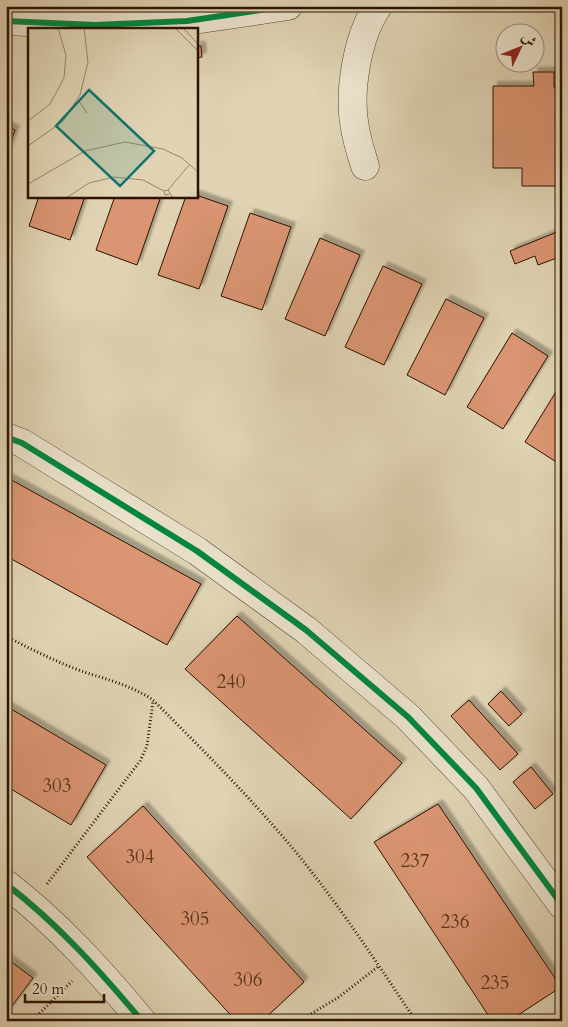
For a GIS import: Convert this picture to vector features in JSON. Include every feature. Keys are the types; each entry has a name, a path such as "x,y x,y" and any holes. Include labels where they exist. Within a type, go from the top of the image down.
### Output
{"street":[{"path":"6,21 95,25 187,21 288,6"},
{"path":"365,166 354,127 353,87 359,48 378,6"},
{"path":"6,437 22,443 197,551 306,630 408,717 476,788 562,906"},
{"path":"6,884 32,904 92,962 142,1021"}],"path":[{"path":"6,636 51,659 127,686 153,700 220,768 285,840 336,904 416,1021"},
{"path":"32,904 140,761 147,746 153,700"},
{"path":"32,1021 92,962"},
{"path":"299,1021 339,997 379,966"}],"building":[{"path":"198,46 201,46 202,57 198,58"},
{"path":"533,72 554,72 554,87 562,87 562,186 522,186 522,168 493,168 493,86 534,86"},
{"path":"6,126 15,130 6,155"},
{"path":"198,196 228,206 199,289 158,275 185,198 198,198"},
{"path":"38,198 84,198 70,240 29,226"},
{"path":"114,198 160,198 137,265 96,250"},
{"path":"250,213 291,227 262,310 221,296"},
{"path":"562,230 562,256 538,265 535,256 515,264 510,251"},
{"path":"320,238 360,255 325,336 285,319"},
{"path":"383,266 422,284 384,365 345,347"},
{"path":"446,299 484,318 445,395 407,375"},
{"path":"512,333 548,356 503,429 467,407"},
{"path":"562,382 562,464 561,465 525,442"},
{"path":"6,477 201,584 167,645 6,556"},
{"path":"237,616 402,763 351,819 185,669"},
{"path":"501,691 522,714 509,726 488,704"},
{"path":"469,700 518,754 500,770 451,716"},
{"path":"6,706 106,765 71,825 6,786"},
{"path":"531,767 553,794 535,809 513,782"},
{"path":"438,804 561,987 509,1021 492,1021 374,842"},
{"path":"143,806 304,982 262,1021 236,1021 87,857"},
{"path":"6,958 33,978 6,1014"}],"cycle path":[{"path":"6,21 95,25 187,21 288,6"},
{"path":"6,437 22,443 197,551 306,630 408,717 476,788 562,905"},
{"path":"6,884 43,915 78,949 142,1021"}]}
